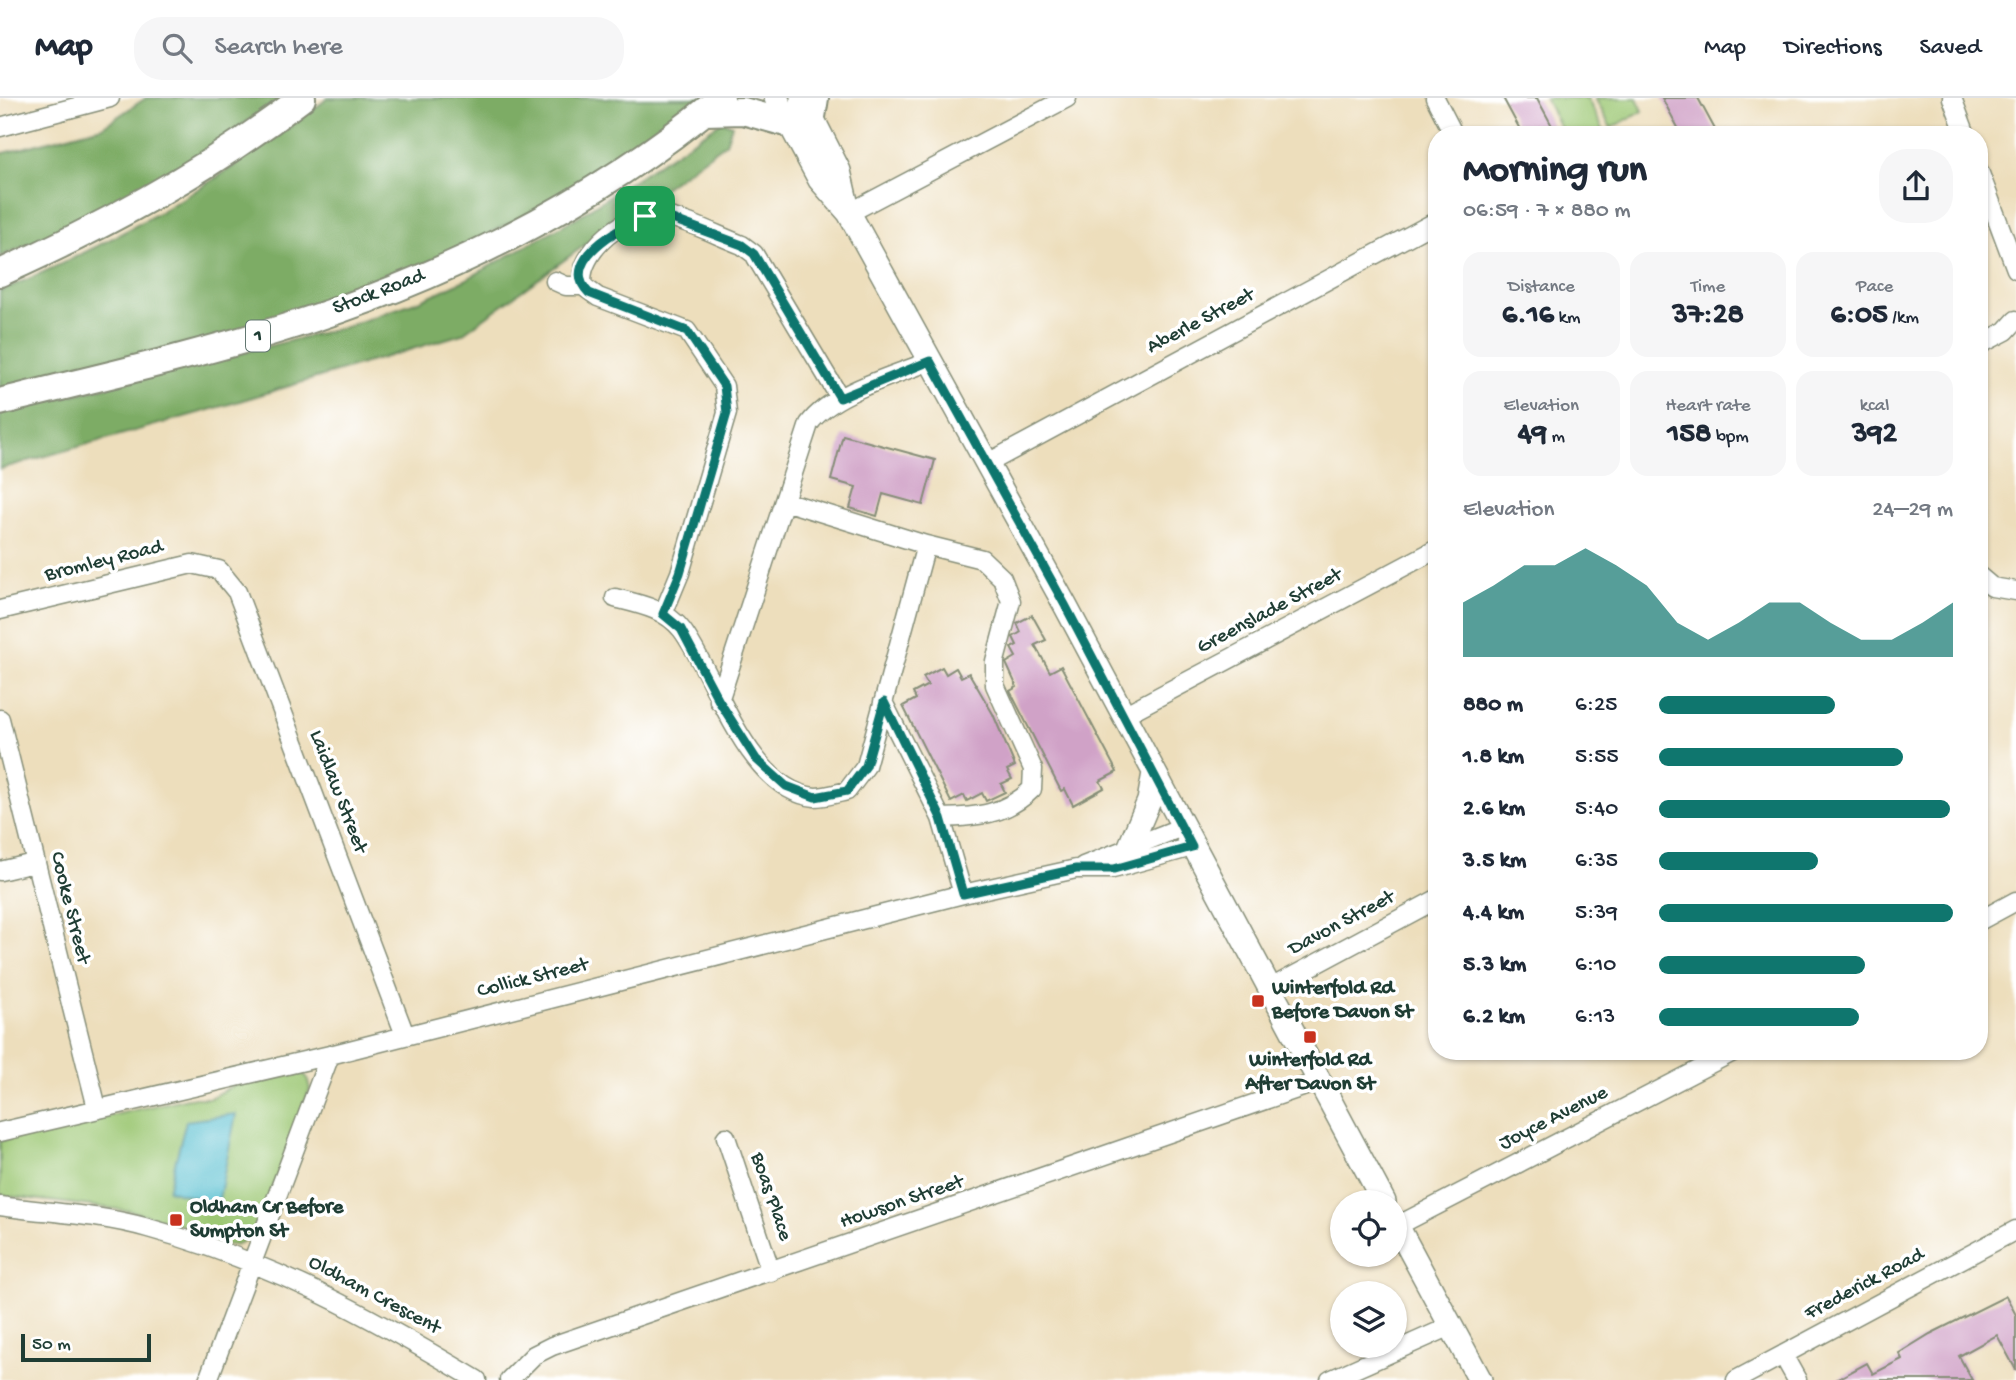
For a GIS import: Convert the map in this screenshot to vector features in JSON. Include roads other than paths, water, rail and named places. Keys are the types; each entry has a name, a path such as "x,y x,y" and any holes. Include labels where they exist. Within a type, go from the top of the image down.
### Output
{"highway":[{"path":"0,273 137,207 231,148 302,98"},
{"path":"712,105 743,111 804,109"},
{"name":"Stock Road","path":"0,402 257,336 408,283 555,212 641,158 712,105"}],"main road":[{"path":"776,98 804,109 820,180 849,213 988,463 1378,1190"},
{"path":"1130,846 1149,801 1154,773"},
{"path":"1407,1244 1480,1380"}],"street":[{"path":"0,127 110,98"},
{"path":"849,213 1067,98"},
{"path":"1435,98 1449,126"},
{"path":"1952,98 1963,126"},
{"path":"1988,195 2016,269"},
{"path":"583,286 582,269 590,252 632,221 645,216 659,214 742,245 754,254 840,398"},
{"name":"Aberle Street","path":"988,463 1428,226"},
{"path":"555,281 566,286 583,286 598,297 687,331 724,386 728,399 727,413 680,573 663,614"},
{"path":"1988,340 2006,331 2016,320"},
{"path":"719,701 808,424 815,414 840,398 930,361"},
{"path":"784,501 926,545 982,559 1002,578 1011,601 995,660 995,685 1033,769 1032,789 1017,804 980,817 941,818"},
{"path":"615,598 663,614 681,629 719,701 756,759 786,786 815,797 847,791 866,766 926,545"},
{"name":"Greenslade Street","path":"1124,715 1428,554"},
{"name":"Bromley Road","path":"0,610 192,564 219,570"},
{"name":"Laidlaw Street","path":"219,570 237,592 405,1035"},
{"path":"1988,584 2016,592"},
{"path":"884,702 941,818 963,894"},
{"name":"Cooke Street","path":"0,719 97,1108"},
{"name":"Collick Street","path":"0,1132 330,1055 963,894 1076,869 1130,846 1187,837"},
{"name":"Collick Street","path":"1076,869 1114,869 1187,837"},
{"path":"0,871 34,863"},
{"path":"1988,917 2016,901"},
{"name":"Davon Street","path":"1269,989 1428,904"},
{"path":"208,1380 330,1055"},
{"name":"Joyce Avenue","path":"1407,1218 1717,1060"},
{"name":"Howson Street","path":"509,1380 534,1355 552,1346 1320,1081"},
{"name":"Boas Place","path":"726,1137 771,1272"},
{"name":"Oldham Crescent","path":"0,1206 86,1214 149,1228 252,1264 336,1298 477,1380"},
{"name":"Frederick Road","path":"1736,1380 2016,1230"},
{"path":"1330,1380 1451,1326"},
{"path":"1783,1355 1797,1380"}],"water":[{"path":"236,1114 218,1204 168,1190 186,1121"}],"place":[{"name":"Winterfold Rd Before Davon St","path":"1258,1001"},
{"name":"Winterfold Rd After Davon St","path":"1310,1037"},
{"name":"Oldham Cr Before Sumpton St","path":"176,1220"}]}
